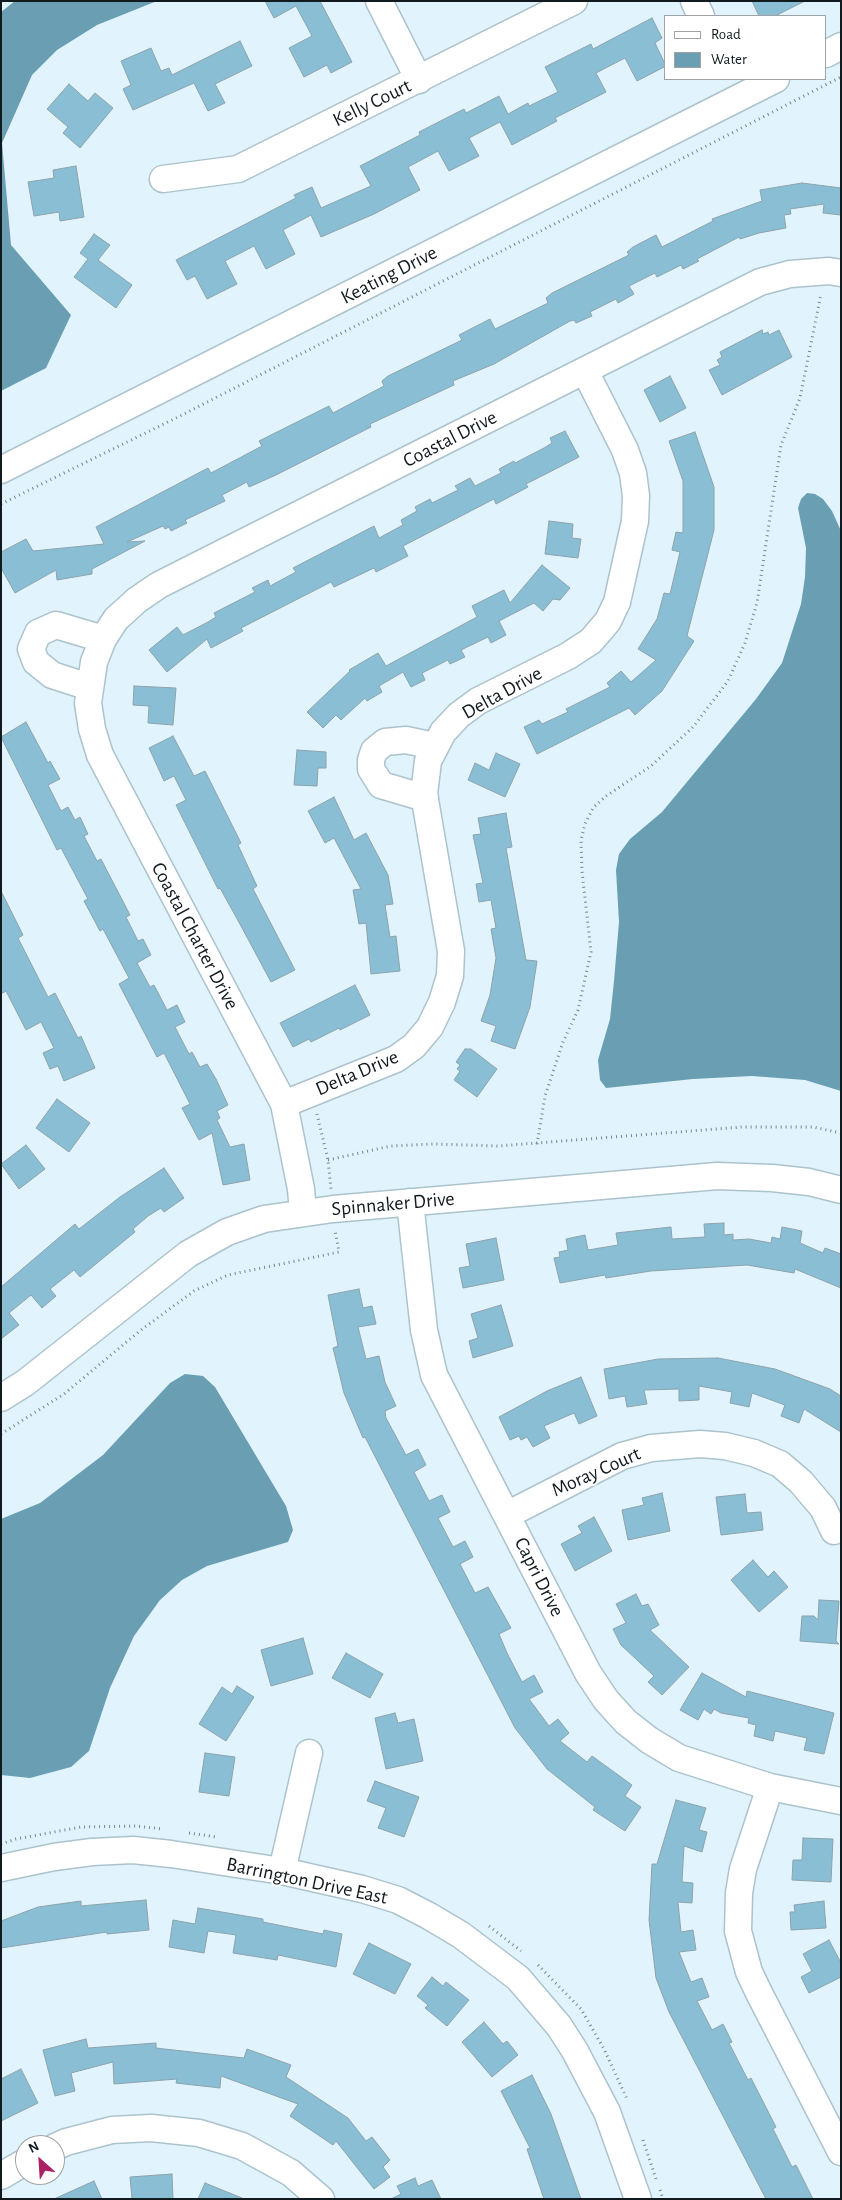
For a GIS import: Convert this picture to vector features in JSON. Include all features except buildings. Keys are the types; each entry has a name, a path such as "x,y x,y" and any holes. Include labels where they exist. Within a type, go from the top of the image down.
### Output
{"street":[{"path":"379,1 419,80"},
{"name":"Kelly Court","path":"163,179 238,169 574,1"},
{"path":"694,1 701,15"},
{"path":"827,53 841,46"},
{"name":"Keating Drive","path":"1,470 736,88 772,80"},
{"name":"Coastal Drive","path":"95,663 116,619 137,600 159,585 760,282 790,274 829,271 841,273"},
{"name":"Delta Drive","path":"284,1104 396,1059 414,1046 430,1027 442,1002 450,976 451,951 424,798 425,773 434,746 459,715 478,702 568,656 591,641 608,621 617,602 634,521 636,496 633,473 625,450 585,371"},
{"name":"Coastal Charter Drive","path":"95,663 89,712 100,755 284,1104 301,1189 303,1212"},
{"path":"424,798 381,785 371,769 371,760 374,752 385,742 406,740 434,746"},
{"name":"Spinnaker Drive","path":"1,1398 25,1383 188,1254 227,1232 264,1219 303,1212 717,1176 772,1178 809,1182 841,1190"},
{"name":"Capri Drive","path":"410,1202 424,1330 434,1375 588,1673 606,1700 626,1722 649,1740 679,1758 770,1787 841,1801"},
{"name":"Moray Court","path":"507,1515 622,1456 651,1448 700,1444 726,1446 754,1453 780,1464 807,1488 823,1508 834,1531"},
{"path":"282,1871 309,1753"},
{"path":"770,1787 743,1869 737,1913 738,1931 749,1972 774,2024 838,2138"},
{"name":"Barrington Drive East","path":"1,1868 54,1856 132,1850 282,1871 362,1889 398,1900 462,1935 518,1978 559,2026 592,2080 607,2112 638,2199"},
{"path":"65,2142 112,2130 151,2128 199,2133 242,2146 291,2173 320,2199"},
{"path":"1,2176 15,2168"}],"path":[{"path":"1,504 187,412 841,77"},
{"path":"537,1144 545,1096 563,1042 578,1010 591,952 581,859 581,840 585,824 594,808 606,796 651,766 693,727 728,681 745,643 757,603 781,445 800,398 821,293"},
{"path":"317,1112 328,1160 332,1197"},
{"path":"328,1160 391,1146 537,1144 742,1127 813,1127 841,1133"},
{"path":"1,1434 64,1394 140,1330 194,1291 228,1275 339,1252 334,1222"}],"water":[{"path":"15,1 157,1 97,25 57,50 32,75 2,143 11,245 71,315 46,368 1,391 1,12"},
{"path":"807,493 815,494 823,499 832,511 841,531 841,1091 805,1080 752,1076 693,1079 606,1088 600,1080 598,1060 610,1019 614,981 619,922 616,870 619,854 630,839 662,812 756,699 782,663 801,604 805,577 806,548 798,508 801,499"},
{"path":"185,1374 203,1376 215,1387 286,1506 293,1530 288,1542 207,1566 182,1580 160,1600 134,1636 110,1688 89,1751 71,1767 30,1778 1,1775 1,1519 40,1503 103,1455 170,1383"}]}
